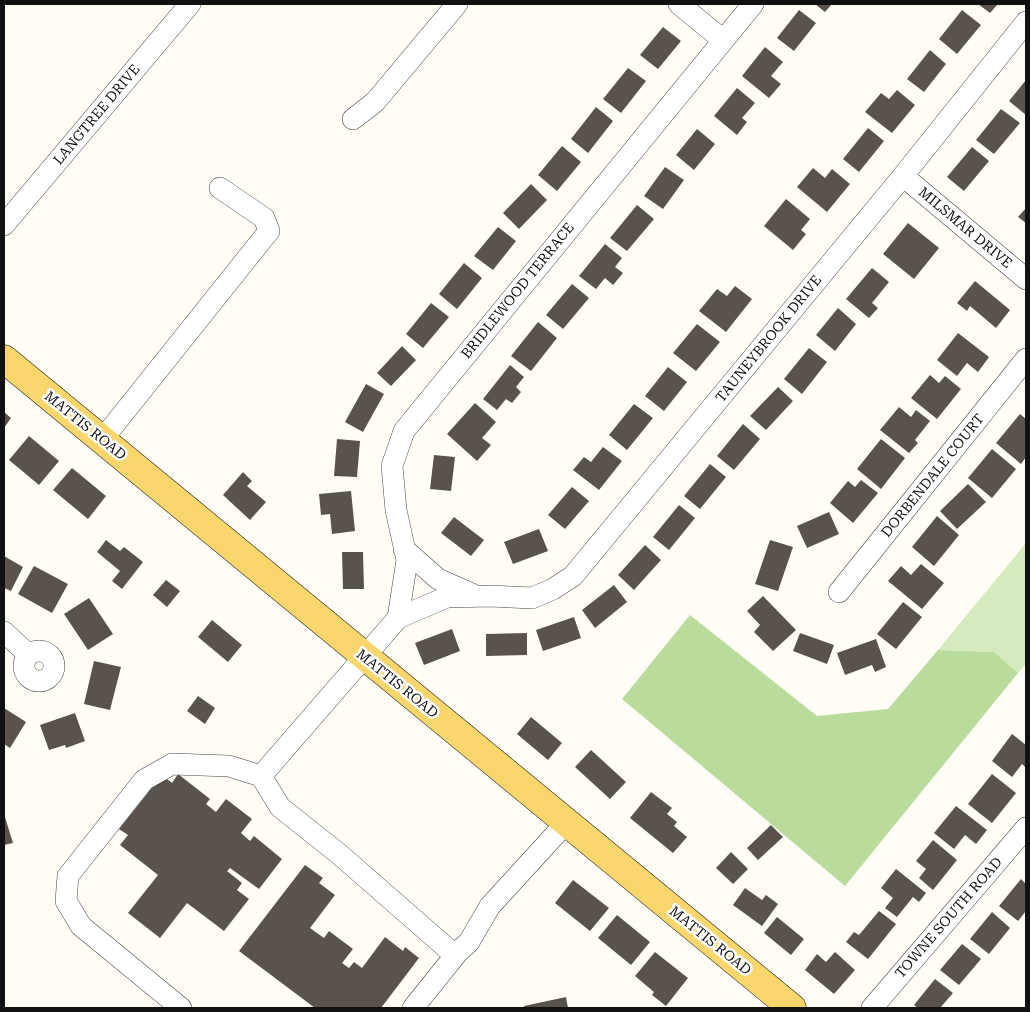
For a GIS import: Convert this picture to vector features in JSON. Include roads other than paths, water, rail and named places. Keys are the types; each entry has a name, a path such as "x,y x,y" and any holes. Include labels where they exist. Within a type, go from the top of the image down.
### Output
{"main road":[{"name":"MATTIS ROAD","path":"4,359 792,1008"}],"street":[{"name":"LANGTREE DRIVE","path":"4,225 190,4"},
{"path":"353,119 375,102 457,4"},
{"path":"679,4 723,40"},
{"name":"BRIDLEWOOD TERRACE","path":"398,618 406,560 396,510 392,466 404,432 753,4"},
{"name":"TAUNEYBROOK DRIVE","path":"261,776 363,656 398,618 447,597 532,598 553,589 573,576 903,176 1026,22"},
{"name":"MILSMAR DRIVE","path":"903,176 1026,279"},
{"path":"102,440 269,230 264,218 220,188"},
{"name":"DORBENDALE COURT","path":"839,592 1026,359"},
{"name":"TAUNEYBROOK DRIVE","path":"404,549 438,579 479,596"},
{"path":"4,632 29,655"},
{"path":"180,1008 81,926 66,901 68,876 144,780 172,764 229,766 261,776 280,807 339,854 449,950 458,952"},
{"path":"413,1008 458,952 469,942 490,906 566,822"},
{"name":"TOWNE SOUTH ROAD","path":"872,1008 1026,828"}]}
